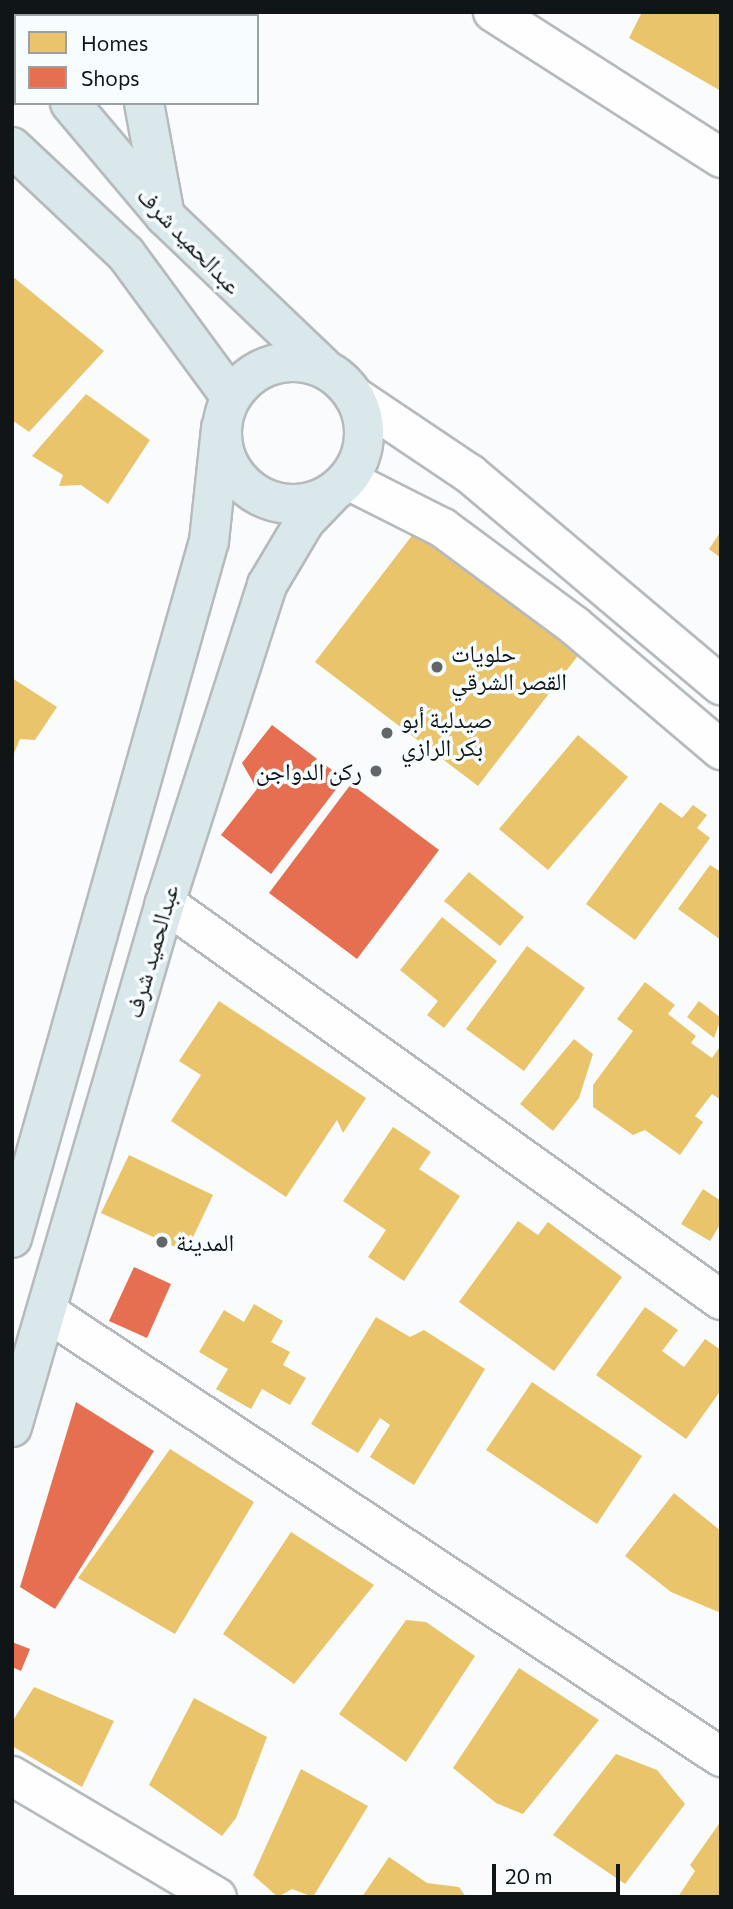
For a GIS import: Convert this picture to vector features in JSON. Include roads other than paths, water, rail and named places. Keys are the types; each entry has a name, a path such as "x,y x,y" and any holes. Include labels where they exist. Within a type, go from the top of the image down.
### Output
{"main road":[{"name":"عبدالحميد شرف","path":"72,105 165,216 322,366"},
{"path":"144,105 165,216"},
{"path":"12,147 126,254 226,412 232,471 266,500 310,503 340,487 365,439 354,396 322,366 280,363 261,369 226,412 209,541 12,1238"},
{"name":"عبدالحميد شرف","path":"12,1427 164,903 267,585 305,521 340,487"}],"street":[{"path":"493,12 721,158"},
{"path":"354,396 470,474 721,685"},
{"path":"340,487 443,528 575,626 721,750"},
{"path":"164,903 721,1300"},
{"path":"47,1312 721,1757"},
{"path":"12,1776 217,1897"}],"place":[{"name":"حلويات القصر الشرقي","path":"437,667"},
{"name":"صيدلية أبو بكر الرازي","path":"387,733"},
{"name":"ركن الدواجن","path":"376,771"},
{"name":"المدينة","path":"162,1242"}]}
